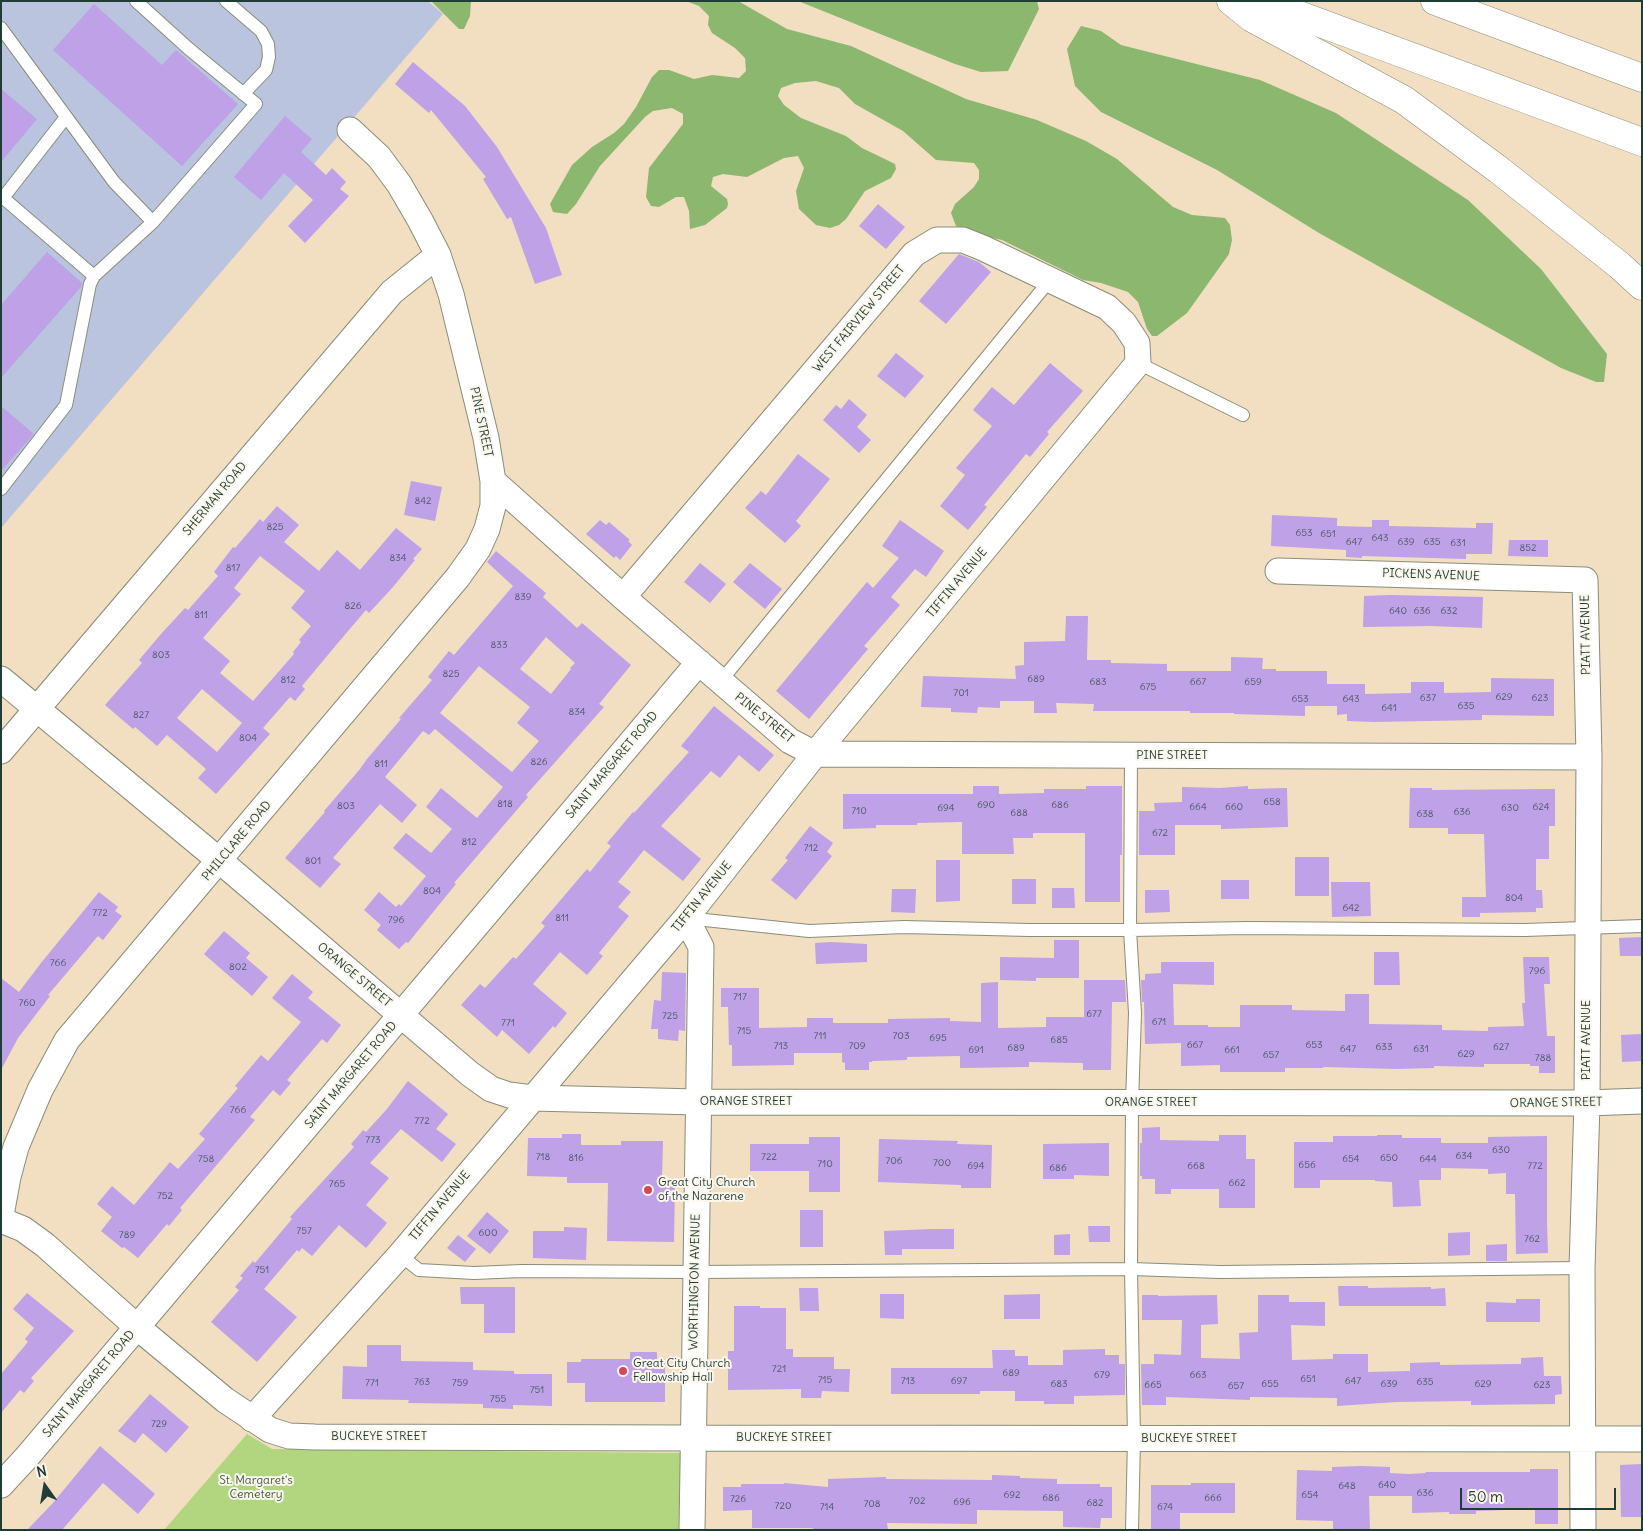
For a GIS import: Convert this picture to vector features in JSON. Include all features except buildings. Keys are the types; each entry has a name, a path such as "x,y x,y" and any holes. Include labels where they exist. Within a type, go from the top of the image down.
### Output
{"highway":[{"path":"1231,1 1252,18 1404,100 1499,170 1619,265 1642,286"},
{"path":"1261,1 1642,142"},
{"path":"1435,1 1642,78"}],"street":[{"name":"PINE STREET","path":"350,130 379,157 399,184 438,256 453,304 486,438 493,481 720,682 790,741 815,754 1589,757"},
{"name":"WEST FAIRVIEW STREET","path":"623,598 914,254 937,240 963,240 1107,307 1124,322 1137,343 1138,364"},
{"name":"SHERMAN ROAD","path":"1,751 392,292 438,256"},
{"name":"TIFFIN AVENUE","path":"252,1419 400,1255 686,918 815,754 1138,364"},
{"name":"PHILCLARE ROAD","path":"1,1215 8,1177 20,1139 40,1090 67,1040 458,577 478,549 487,528 493,506 493,481"},
{"name":"PICKENS AVENUE","path":"1278,570 1585,580"},
{"name":"PIATT AVENUE","path":"1583,1530 1582,1268 1587,1103 1589,757 1585,580"},
{"name":"SAINT MARGARET ROAD","path":"1,1484 26,1458 138,1327 698,662"},
{"name":"ORANGE STREET","path":"1,679 220,861 470,1074 491,1088 509,1095 532,1098 698,1102 1587,1103 1642,1100"},
{"name":"WORTHINGTON AVENUE","path":"686,918 700,947 692,1530"},
{"name":"BUCKEYE STREET","path":"1,1220 23,1229 45,1245 225,1400 270,1430 289,1436 1642,1439"}],"lane":[{"path":"1,489 66,405 90,284 94,276 153,222 256,104 189,49 136,1"},
{"path":"226,1 261,31 268,44 269,58 266,70 243,94"},
{"path":"1,28 114,182 153,222"},
{"path":"66,117 2,197 94,276"},
{"path":"720,682 1050,280"},
{"path":"1138,364 1243,415"},
{"path":"1131,756 1130,930 1135,1013 1132,1103 1131,1269 1134,1439 1132,1530"},
{"path":"686,918 809,931 904,927 1029,930 1248,928 1400,930 1588,929 1642,926"},
{"path":"400,1255 419,1270 455,1272 1131,1269 1220,1272 1582,1268"}],"shaded area":[{"path":"1,1 428,1 443,14 1,528"}],"green space":[{"path":"431,1 471,1 470,16 464,29 459,29"},
{"path":"686,1 738,1 787,29 851,46 966,99 1037,120 1086,141 1117,159 1173,207 1192,215 1225,218 1230,225 1232,240 1229,254 1187,313 1157,336 1152,336 1147,329 1138,302 1128,292 1101,283 1083,280 1002,240 975,234 956,226 951,213 955,204 974,187 979,179 979,170 974,163 936,160 903,131 855,104 839,88 816,81 795,83 781,88 778,96 784,105 801,118 846,136 862,148 895,164 896,169 891,178 865,191 846,219 839,225 830,228 816,225 799,209 796,191 804,168 798,156 784,158 747,177 723,174 713,177 711,186 727,199 728,204 727,208 705,225 690,229 689,211 684,197 676,197 659,207 651,206 646,197 649,168 683,124 683,114 672,108 653,111 645,117 600,166 576,204 567,214 553,212 550,204 572,165 592,147 624,124 636,107 652,77 659,70 669,70 694,79 712,75 739,78 746,71 745,58 735,48 712,33 708,25 709,16 699,6"},
{"path":"798,1 1037,1 1039,9 1008,71 981,72 955,64"},
{"path":"1081,26 1101,31 1121,45 1260,80 1336,113 1468,200 1541,269 1607,354 1604,382 1596,382 1561,368 1319,233 1217,170 1101,112 1075,86 1067,49"},
{"name":"St. Margaret's Cemetery","path":"247,1434 272,1449 683,1453 683,1530 164,1530"}],"place":[{"name":"Great City Church of the Nazarene","path":"648,1190"},
{"name":"Great City Church Fellowship Hall","path":"623,1371"}]}
